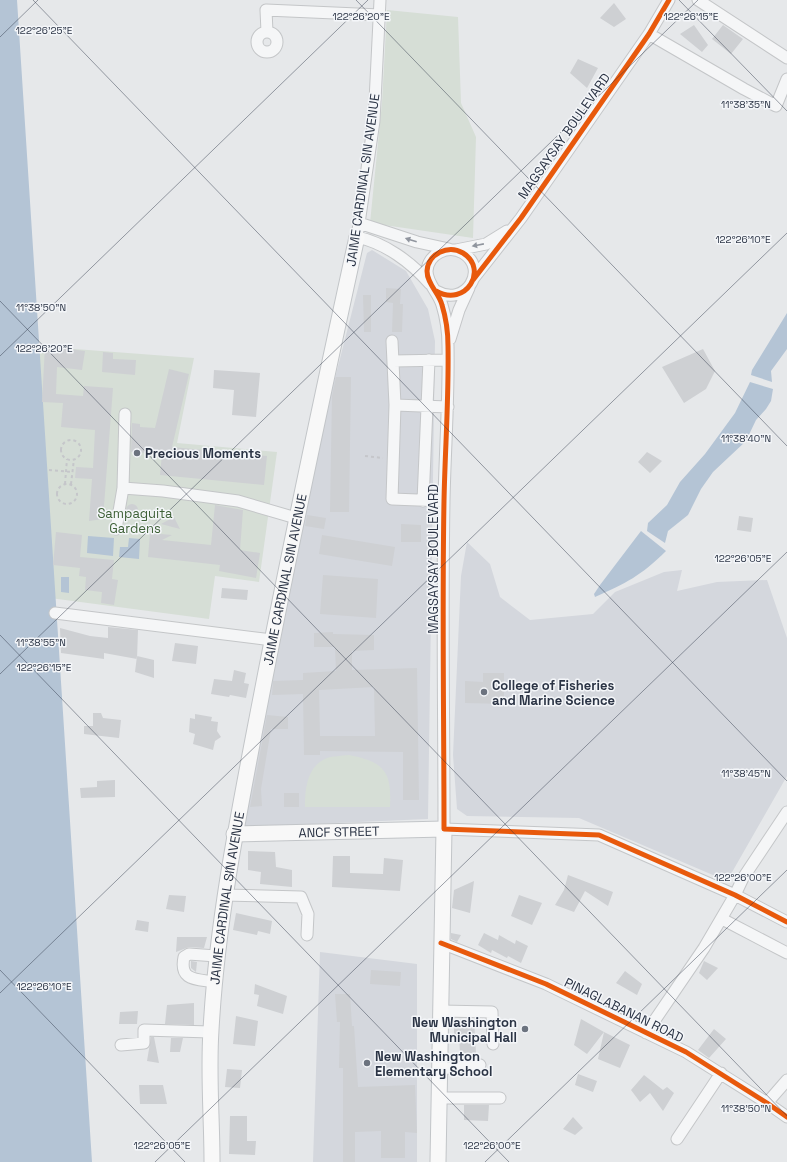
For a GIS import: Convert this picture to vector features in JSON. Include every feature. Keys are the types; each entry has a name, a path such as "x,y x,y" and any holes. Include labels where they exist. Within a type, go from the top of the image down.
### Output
{"main road":[{"name":"JAIME CARDINAL SIN AVENUE","path":"212,1162 210,1032 216,956 224,895 234,834 296,518 358,230"},
{"name":"ANCF STREET","path":"234,834 444,828"},
{"name":"MAGSAYSAY BOULEVARD","path":"438,1162 444,828"}],"street":[{"name":"JAIME CARDINAL SIN AVENUE","path":"358,230 374,121 380,0"},
{"name":"MAGSAYSAY BOULEVARD","path":"448,347 459,310 470,285 521,218 649,34 669,0"},
{"path":"698,0 787,58"},
{"path":"267,32 266,10 380,15"},
{"path":"649,34 776,106 787,79"},
{"name":"MAGSAYSAY BOULEVARD","path":"358,230 452,250 486,244 508,230 521,218"},
{"name":"MAGSAYSAY BOULEVARD","path":"358,230 419,272 434,288 442,305 446,322 448,347 448,407 444,501 444,828"},
{"path":"452,250 462,252 474,268 470,285 457,295 442,294 434,288 428,274 430,262 438,253 452,250"},
{"path":"392,341 395,405 392,500 423,502 444,501"},
{"path":"423,502 429,360"},
{"path":"393,361 448,360"},
{"path":"395,405 448,407"},
{"path":"116,529 123,488 125,414"},
{"path":"123,488 163,491 238,501 296,518"},
{"path":"55,613 272,640"},
{"path":"646,1033 704,948 722,919 743,878 787,812"},
{"path":"444,828 599,835 735,895 787,922"},
{"path":"224,895 301,897 308,914 307,935"},
{"path":"722,919 787,953"},
{"name":"PINAGLABANAN ROAD","path":"441,943 546,984 686,1052 787,1117"},
{"path":"214,982 191,978 183,972 182,967 184,957 188,954 216,956"},
{"path":"440,1011 492,1012 493,1044"},
{"path":"121,1045 144,1043 144,1030 210,1032"},
{"path":"439,1069 480,1066"},
{"path":"677,1139 721,1074"},
{"path":"767,1103 787,1080"},
{"path":"438,1098 500,1098"}],"path":[{"path":"65,484 67,459 61,452 61,446 65,441 72,440 78,442 81,448 79,455 74,459 67,459"},
{"path":"365,456 394,459"},
{"path":"71,484 74,459"},
{"path":"49,470 72,472"},
{"path":"65,484 71,484 76,489 77,496 73,502 67,504 61,501 58,496 58,490 65,484"}],"shaded area":[{"path":"372,250 406,271 428,309 435,341 428,819 244,827 312,468 367,253"},
{"path":"467,542 490,564 500,597 530,620 593,614 615,592 664,572 682,570 677,591 717,582 767,580 787,638 787,776 727,881 579,818 467,816 457,809 453,755 461,576"},
{"name":"New Washington Elementary School","path":"320,952 417,964 417,1162 313,1162"}],"green space":[{"path":"387,10 458,17 461,103 476,137 473,238 370,223 382,103"},
{"name":"Sampaguita Gardens","path":"35,346 194,358 177,443 277,452 259,582 215,576 209,619 50,598"},
{"path":"349,755 370,761 378,765 383,770 389,785 390,807 305,807 308,779 315,766 327,758"}],"water":[{"path":"0,0 17,0 92,1162 0,1162"},
{"path":"787,313 787,349 771,371 772,382 751,375 752,370"},
{"path":"750,382 773,389 771,401 756,420 746,441 713,472 701,489 688,515 668,531 665,543 647,531 648,523 667,505 680,482 705,454 735,413"},
{"path":"641,531 666,551 641,573 595,597 594,594 600,585"},
{"path":"88,536 114,538 113,556 87,553"},
{"path":"129,538 140,539 139,559 119,557 120,547 128,547"},
{"path":"61,577 69,577 69,593 61,592"}],"building":[{"path":"614,3 626,19 614,27 600,18"},
{"path":"694,25 708,45 702,52 680,34"},
{"path":"723,25 743,39 731,54 712,39"},
{"path":"578,59 598,68 587,88 570,73"},
{"path":"386,288 401,289 400,304 403,304 402,332 392,332 393,303 386,302"},
{"path":"363,295 371,295 371,332 364,332"},
{"path":"45,346 85,351 82,370 57,367 56,394 83,396 84,386 113,388 103,519 89,521 92,479 75,478 76,467 93,468 95,430 61,427 63,403 42,402"},
{"path":"703,349 715,371 706,389 684,403 662,367"},
{"path":"103,352 113,353 113,359 136,360 135,375 102,372"},
{"path":"169,369 189,374 172,447 267,456 264,485 160,475 162,454 131,452 132,423 140,424 140,427 155,428"},
{"path":"214,370 260,373 256,417 232,415 234,390 213,388"},
{"path":"336,377 351,377 349,512 330,512 332,396"},
{"path":"647,452 662,461 650,473 638,462"},
{"path":"132,504 136,506 138,510 136,514 132,516 128,514 126,510 128,506"},
{"path":"215,505 243,510 240,550 260,553 256,578 219,571 220,565 148,557 150,533 172,535 162,540 211,545"},
{"path":"307,515 326,518 324,529 305,526"},
{"path":"739,516 753,518 751,532 737,530"},
{"path":"174,517 180,529 161,524"},
{"path":"401,524 421,525 421,542 401,542"},
{"path":"56,532 82,535 80,557 114,560 112,579 118,580 114,605 101,603 102,592 85,590 86,577 79,576 80,568 53,565"},
{"path":"322,535 395,547 392,566 319,554"},
{"path":"323,575 378,579 376,618 320,614"},
{"path":"222,588 248,590 247,600 221,598"},
{"path":"108,627 138,630 137,659 104,653 104,659 61,653 60,628 90,636 108,638"},
{"path":"333,632 333,634 374,635 374,650 352,651 352,670 417,668 419,800 403,800 403,752 320,751 320,755 304,755 303,694 272,695 273,681 303,680 303,673 336,671 335,647 314,647 314,633","holes":["374,687 375,736 320,736 319,690"]},
{"path":"175,643 198,646 196,664 172,661"},
{"path":"137,656 154,660 154,678 135,672"},
{"path":"234,670 246,673 244,683 249,684 246,698 211,694 214,679 232,681"},
{"name":"College of Fisheries and Marine Science","path":"483,673 504,673 504,704 465,703 465,681 483,682"},
{"path":"93,713 101,713 103,718 121,720 119,738 84,734 84,726 93,726"},
{"path":"195,714 212,717 211,721 218,722 217,731 221,737 215,741 213,750 193,744 195,734 189,732 190,718 195,719"},
{"path":"267,715 288,717 288,729 271,729 261,789 262,806 250,807"},
{"path":"115,780 115,797 81,798 80,788 97,787 97,781"},
{"path":"284,793 299,793 299,807 284,807"},
{"path":"248,851 275,852 276,867 292,870 292,887 260,884 261,872 248,870"},
{"path":"333,856 350,856 350,873 383,874 384,858 403,860 400,891 332,887"},
{"path":"568,875 613,892 608,906 585,891 574,912 555,905 564,890"},
{"path":"474,881 470,913 452,908 454,890"},
{"path":"169,895 186,896 184,912 166,909"},
{"path":"519,895 542,903 532,925 511,916"},
{"path":"236,913 272,921 270,934 258,931 257,935 233,930"},
{"path":"137,920 149,922 148,932 135,930"},
{"path":"451,933 461,935 457,942 451,939"},
{"path":"484,933 498,940 499,935 515,944 516,940 528,946 521,963 492,950 491,953 478,945"},
{"path":"177,937 207,937 204,948 189,947 176,952"},
{"path":"191,961 197,962 196,972 191,968"},
{"path":"704,961 718,968 707,980 699,973"},
{"path":"371,970 401,972 400,986 370,984"},
{"path":"625,971 642,984 637,995 616,983"},
{"path":"255,984 287,996 283,1014 257,1006 259,995 254,994"},
{"path":"335,994 350,994 352,1026 354,1026 358,1087 415,1085 417,1133 405,1132 405,1158 381,1158 381,1131 355,1132 355,1162 343,1162 343,1068 339,1068 340,1022 337,1022"},
{"path":"194,1003 194,1025 165,1024 167,1005"},
{"path":"138,1011 137,1024 119,1024 120,1012"},
{"path":"236,1016 258,1021 255,1046 233,1044"},
{"path":"581,1019 604,1032 587,1054 574,1045"},
{"path":"474,1020 476,1053 460,1054 459,1036 454,1036 454,1021"},
{"path":"714,1029 726,1039 709,1058 698,1050"},
{"path":"604,1032 630,1045 620,1068 598,1059"},
{"path":"151,1037 154,1037 159,1063 147,1061"},
{"path":"171,1038 183,1038 180,1052 170,1052"},
{"path":"227,1069 242,1070 240,1088 225,1087"},
{"path":"578,1074 597,1081 593,1092 575,1085"},
{"path":"644,1075 663,1090 667,1087 674,1093 663,1111 650,1093 640,1102 631,1090"},
{"path":"139,1085 163,1085 167,1104 140,1104"},
{"path":"464,1105 489,1105 488,1121 464,1120"},
{"path":"230,1116 247,1116 247,1141 256,1141 255,1155 229,1154"},
{"path":"573,1117 583,1128 575,1135 563,1129"}],"cycle path":[{"path":"473,280 521,218 649,34 669,0"},
{"path":"436,291 447,295 465,291 474,277 474,268 471,260 457,250 445,250 435,255 428,265 427,271 429,280 442,305 446,320 448,341 443,542 444,829 599,835 735,895 787,922"},
{"path":"441,943 546,984 686,1052 787,1117"}],"place":[{"name":"Precious Moments","path":"137,453"},
{"name":"College of Fisheries and Marine Science","path":"484,692"},
{"name":"New Washington Municipal Hall","path":"525,1029"},
{"name":"New Washington Elementary School","path":"367,1063"}]}
